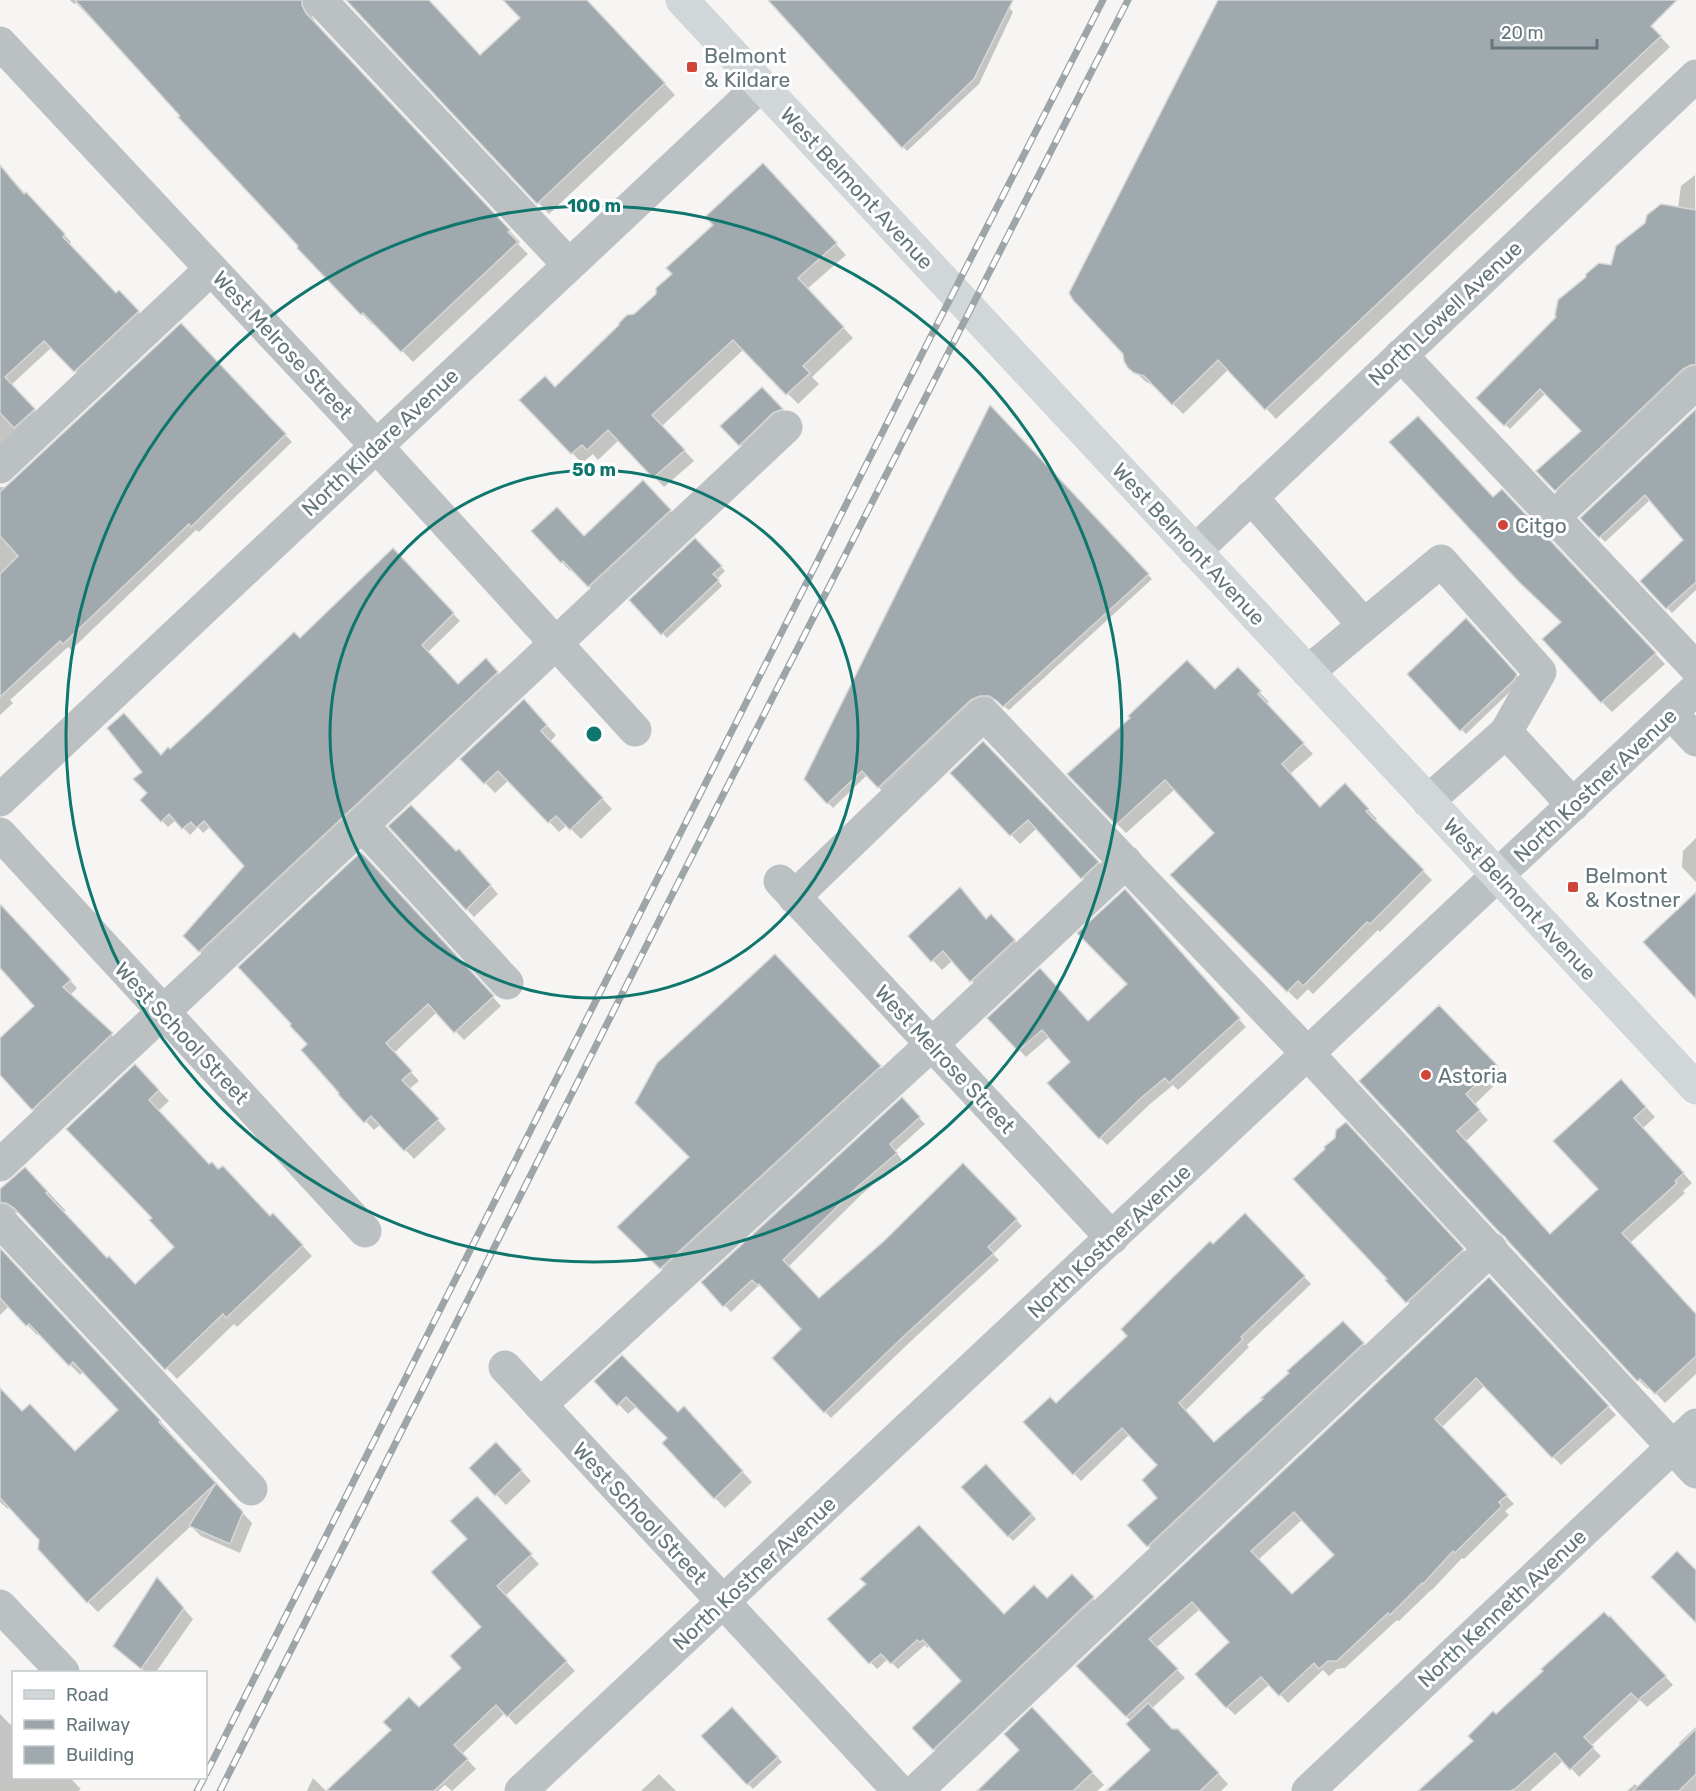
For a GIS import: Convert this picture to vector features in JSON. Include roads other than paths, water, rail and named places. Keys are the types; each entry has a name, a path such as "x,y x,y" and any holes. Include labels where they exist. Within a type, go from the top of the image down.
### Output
{"main road":[{"name":"West Belmont Avenue","path":"682,0 1696,1088"}],"street":[{"path":"320,0 569,265"},
{"name":"West Melrose Street","path":"0,43 377,446 635,730"},
{"name":"North Lowell Avenue","path":"1195,550 1696,76"},
{"name":"North Kildare Avenue","path":"0,800 761,85"},
{"path":"5,451 211,269"},
{"path":"1401,355 1696,668"},
{"path":"1554,517 1696,383"},
{"path":"0,1165 786,427"},
{"path":"1251,497 1364,625"},
{"path":"1308,672 1441,561 1540,672 1506,732 1428,801"},
{"name":"North Kostner Avenue","path":"521,1791 1696,689"},
{"path":"1671,713 1696,740"},
{"name":"West Melrose Street","path":"1112,1238 786,888 984,714 1126,862"},
{"path":"1506,732 1573,805"},
{"path":"362,825 507,983"},
{"name":"West School Street","path":"0,834 365,1231"},
{"path":"540,1405 1126,862 1491,1250 1684,1436 1696,1472"},
{"path":"0,1221 251,1489"},
{"path":"916,1791 1491,1250"},
{"name":"West School Street","path":"505,1366 899,1791"},
{"name":"North Kenneth Avenue","path":"1308,1791 1684,1436"},
{"path":"0,1606 62,1671"}],"railway":[{"path":"207,1772 926,346 1103,0"},
{"path":"220,1791 673,893 1128,0"},
{"path":"197,1791 203,1779"}],"place":[{"name":"Belmont & Kildare","path":"692,67"},
{"name":"Citgo","path":"1503,525"},
{"name":"Belmont & Kostner","path":"1573,887"},
{"name":"Astoria","path":"1426,1075"}]}
